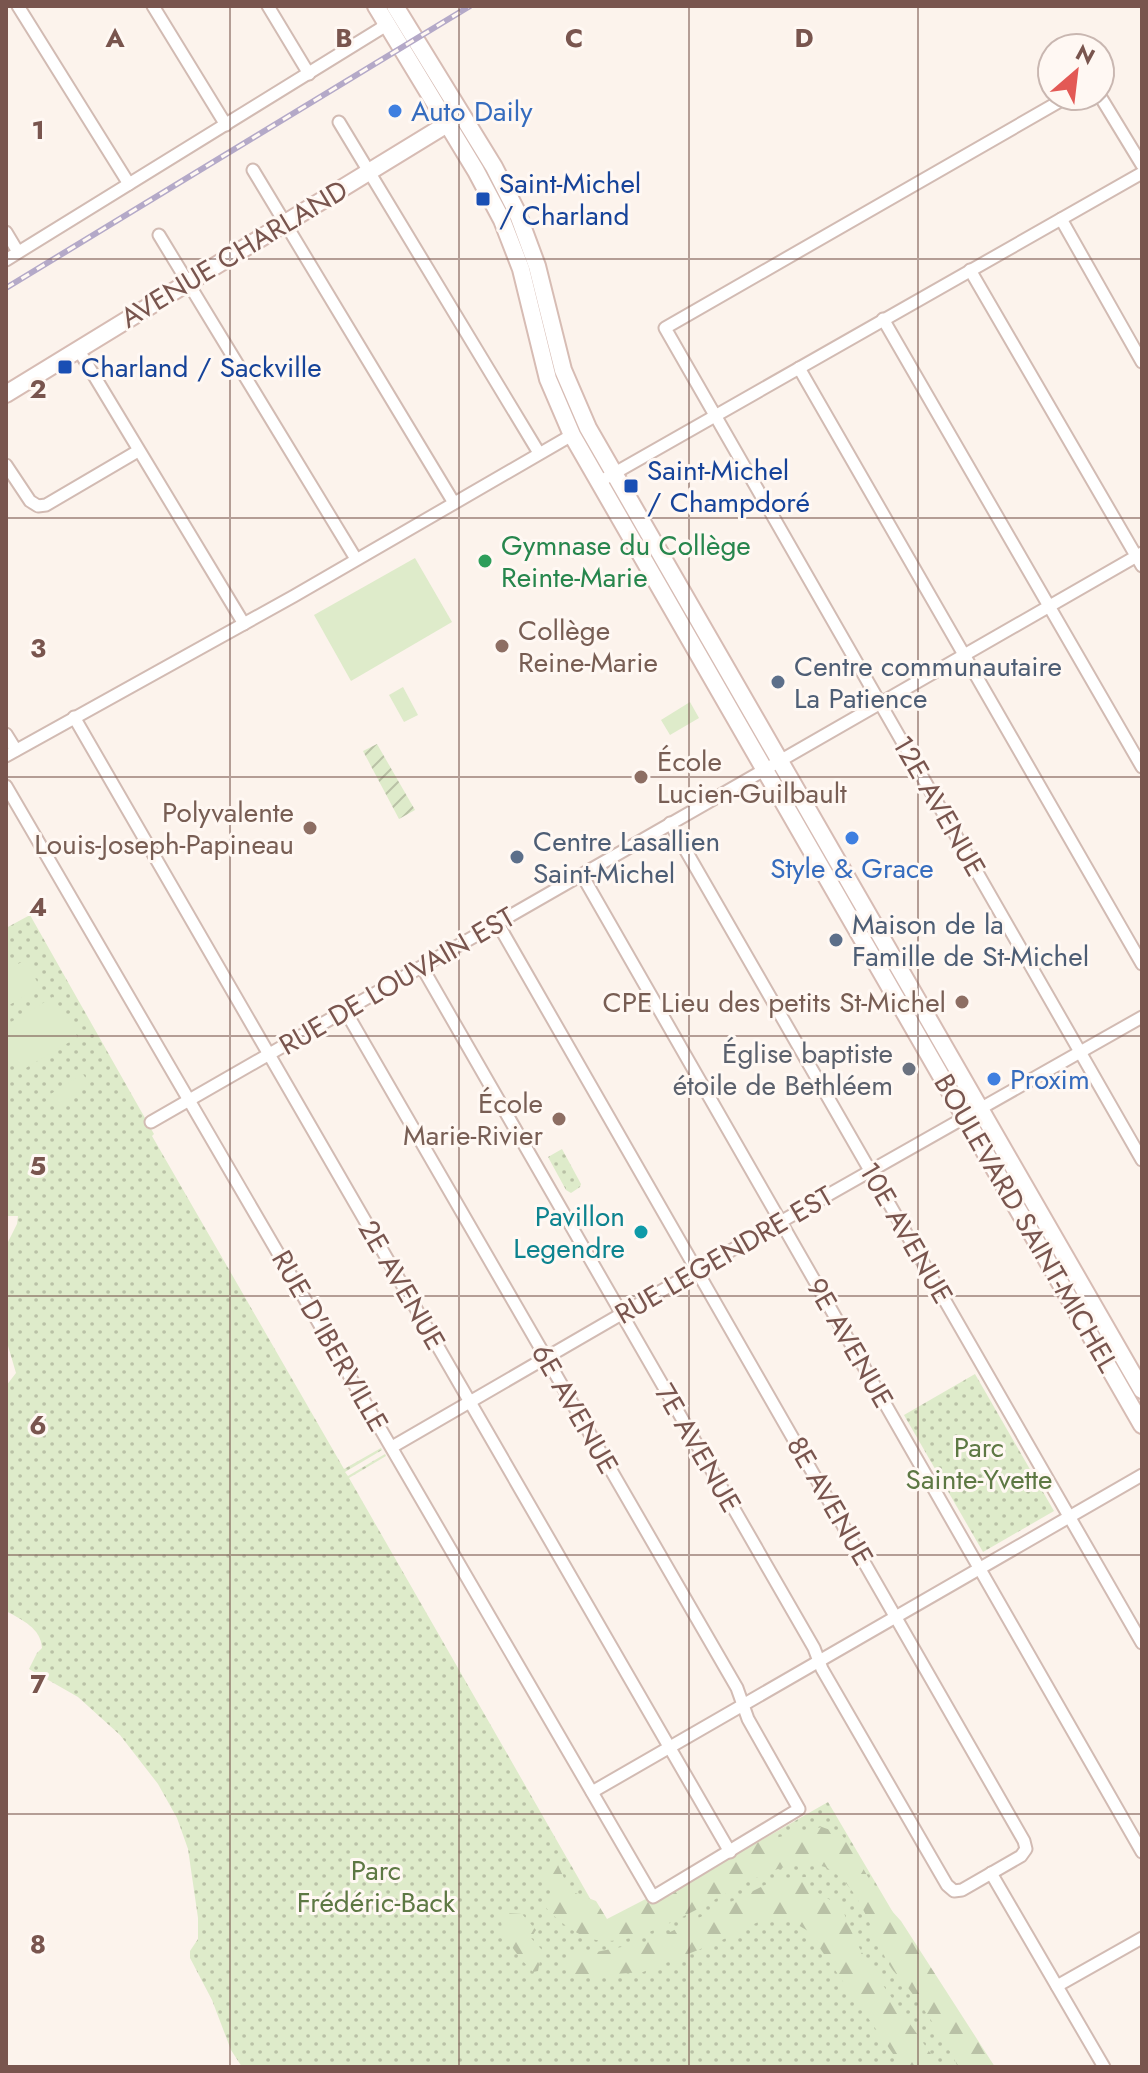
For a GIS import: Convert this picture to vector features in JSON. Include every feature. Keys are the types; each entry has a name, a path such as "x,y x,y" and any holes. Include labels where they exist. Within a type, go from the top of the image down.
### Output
{"main road":[{"name":"BOULEVARD SAINT-MICHEL","path":"376,6 395,11 455,119 510,238 555,397 572,435 607,478"},
{"name":"BOULEVARD SAINT-MICHEL","path":"455,119 507,190 525,230 540,276 563,370 607,478 974,1114 1142,1390"},
{"name":"AVENUE CHARLAND","path":"6,394 455,119"},
{"name":"BOULEVARD SAINT-MICHEL","path":"974,1114 1142,1425"}],"street":[{"path":"18,6 129,184"},
{"path":"153,6 226,125"},
{"path":"268,6 309,74"},
{"path":"6,260 380,29 395,11"},
{"name":"12E AVENUE","path":"1041,112 665,328 1142,1160"},
{"path":"1110,112 1142,165"},
{"path":"339,122 539,453"},
{"path":"253,170 454,503"},
{"path":"607,478 1142,173"},
{"path":"1061,219 1142,362"},
{"path":"6,232 18,252"},
{"path":"159,235 356,559"},
{"path":"970,270 1140,558"},
{"path":"883,319 1142,767"},
{"path":"78,349 244,624"},
{"path":"799,368 1142,964"},
{"path":"6,734 11,753 244,624 572,435"},
{"path":"6,465 30,501 38,506 46,505 138,451"},
{"name":"RUE DE LOUVAIN EST","path":"151,1122 1049,606 1140,558"},
{"name":"2E AVENUE","path":"74,717 730,1852"},
{"name":"RUE D'IBERVILLE","path":"6,786 653,1897 730,1852"},
{"name":"10E AVENUE","path":"670,823 1142,1643"},
{"name":"9E AVENUE","path":"582,875 1142,1852"},
{"name":"8E AVENUE","path":"498,924 1024,1841 1026,1849 1021,1856 991,1873"},
{"name":"7E AVENUE","path":"422,967 947,1885 954,1891 962,1890 991,1873"},
{"name":"6E AVENUE","path":"346,1012 737,1688 743,1706 799,1809 730,1852"},
{"name":"RUE LEGENDRE EST","path":"392,1447 1142,1017"},
{"path":"592,1792 1142,1475"},
{"path":"991,1873 1104,2067"},
{"path":"1057,1986 1142,1938"}],"green space":[{"path":"415,558 452,622 351,681 314,615"},
{"path":"403,687 418,715 404,722 389,695"},
{"path":"690,702 699,718 670,735 661,720"},
{"path":"377,744 415,810 399,819 363,751"},
{"name":"Parc Frédéric-Back","path":"30,915 154,1134 152,1136 344,1469 381,1448 345,1472 348,1476 385,1454 349,1478 607,1928 828,1802 984,2067 242,2067 231,2050 212,2000 190,1958 190,1951 198,1939 198,1918 188,1849 177,1818 158,1784 120,1735 78,1697 29,1669 42,1648 41,1641 30,1625 6,1611 6,1386 16,1373 6,1339 6,1246 18,1216 6,1216 6,928"},
{"path":"25,960 40,987 6,1007 6,971"},
{"path":"53,997 78,1037 19,1072 6,1051 6,1025"},
{"path":"83,1074 90,1085 55,1106 49,1095"},
{"path":"562,1149 581,1184 571,1193 566,1190 548,1157"},
{"name":"Parc Sainte-Yvette","path":"975,1374 1054,1511 983,1552 904,1415"},
{"path":"822,1827 841,1834 852,1849 880,1898 901,1921 995,2067 958,2067 927,2014 890,1966 850,1889 824,1866 805,1864 781,1868 737,1887 664,1926 617,1940 596,1940 581,1935 542,1903 551,1893 550,1885 542,1878 545,1866 558,1865 570,1891 596,1901 607,1919 740,1846"},
{"path":"807,1877 809,1888 841,1906 871,1968 940,2067 902,2067 808,1931 788,1919 764,1919 718,1942 643,1972 571,1977 565,1964 566,1957 573,1951 596,1952 652,1941 765,1885 784,1878"},
{"path":"501,1913 522,1914 536,1930 531,1938 542,1950 538,1971 533,1972 511,1945 503,1929"}],"railway":[{"path":"6,288 470,6"}],"place":[{"name":"Auto Daily","path":"395,111"},
{"name":"Saint-Michel / Charland","path":"483,199"},
{"name":"Charland / Sackville","path":"65,367"},
{"name":"Saint-Michel / Champdoré","path":"631,486"},
{"name":"Gymnase du Collège Reinte-Marie","path":"485,561"},
{"name":"Collège Reine-Marie","path":"502,646"},
{"name":"Centre communautaire La Patience","path":"778,682"},
{"name":"École Lucien-Guilbault","path":"641,777"},
{"name":"Polyvalente Louis-Joseph-Papineau","path":"310,828"},
{"name":"Style & Grace","path":"852,838"},
{"name":"Centre Lasallien Saint-Michel","path":"517,857"},
{"name":"Maison de la Famille de St-Michel","path":"836,940"},
{"name":"CPE Lieu des petits St-Michel","path":"962,1002"},
{"name":"Église baptiste étoile de Bethléem","path":"909,1069"},
{"name":"Proxim","path":"994,1079"},
{"name":"École Marie-Rivier","path":"559,1119"},
{"name":"Pavillon Legendre","path":"641,1232"}]}
